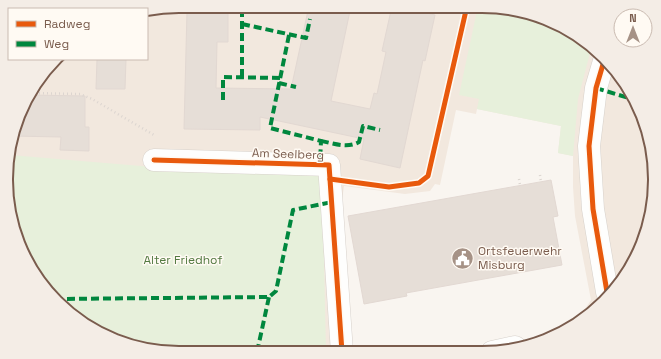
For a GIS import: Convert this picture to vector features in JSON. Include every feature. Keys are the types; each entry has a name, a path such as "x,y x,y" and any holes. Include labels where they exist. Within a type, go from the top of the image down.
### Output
{"street":[{"path":"603,66 596,88 588,146 593,209 607,289"},
{"name":"Am Seelberg","path":"154,160 329,165 342,346"}],"path":[{"path":"37,93 80,94 92,99 154,135"},
{"path":"540,175 541,182"},
{"path":"520,179 520,185"}],"shaded area":[{"path":"169,13 492,13 514,16 555,30 583,47 591,54 614,78 626,96 639,126 647,158 647,201 639,233 631,253 614,281 591,305 585,309 591,300 575,216 573,156 558,153 561,126 477,109 476,114 456,110 440,185 435,184 430,191 405,194 344,186 341,207 348,346 158,345 126,337 96,324 70,305 47,281 30,253 16,212 13,190 14,158 22,126 30,106 47,78 54,70 64,60 148,60 148,16"}],"green space":[{"path":"477,13 503,14 535,22 565,35 590,53 578,99 573,156 558,153 561,126 477,109 479,99 459,95"},
{"name":"Alter Friedhof","path":"14,155 153,167 322,169 326,346 169,346 147,343 106,329 78,312 47,281 35,263 22,233 16,212 13,190"}],"building":[{"path":"187,13 228,13 228,42 217,42 216,88 291,89 307,13 350,13 331,101 370,109 374,93 377,94 386,52 382,51 390,13 427,13 435,15 425,61 423,60 400,168 360,159 364,139 260,117 260,130 184,129"},
{"path":"97,60 126,60 125,89 96,89"},
{"path":"36,95 85,96 85,127 89,127 89,151 60,150 61,137 19,136"},
{"path":"551,180 558,216 553,217 562,265 406,293 407,296 364,304 348,216"}],"marked path":[{"path":"242,13 242,77"},
{"path":"242,24 306,38 310,19"},
{"path":"289,35 270,128 321,141 320,164"},
{"path":"223,100 223,77 280,78"},
{"path":"279,83 296,87"},
{"path":"596,88 627,97"},
{"path":"321,141 340,145 350,145 359,142 363,126 380,130"},
{"path":"64,299 269,297 276,291 293,210 332,202"},
{"path":"258,346 269,297"}],"cycle path":[{"path":"330,179 389,187 419,183 428,176 465,13"},
{"path":"603,66 596,88 589,146 593,209 607,289"},
{"path":"154,160 329,165 342,346"}],"place":[{"name":"Ortsfeuerwehr Misburg","path":"463,258"}]}
